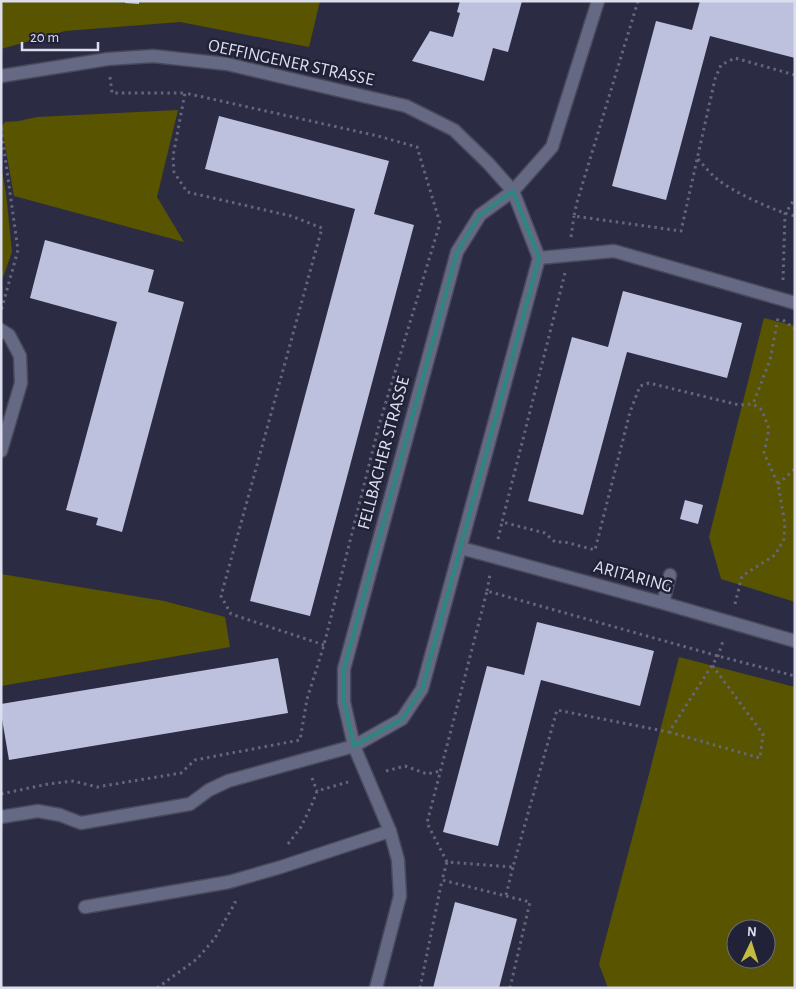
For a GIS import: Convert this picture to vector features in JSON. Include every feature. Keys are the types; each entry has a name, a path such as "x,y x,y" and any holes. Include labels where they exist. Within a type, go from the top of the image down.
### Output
{"street":[{"name":"FELLBACHER STRASSE","path":"376,988 400,896 398,860 390,831 354,746 344,702 344,669 457,252 480,215 512,191 552,148 598,1"},
{"name":"OEFFINGENER STRASSE","path":"1,76 108,59 153,56 227,64 406,106 454,130 488,163 512,191"},
{"path":"1,817 38,811 60,815 81,823 190,804 209,790 228,781 354,746 402,719 422,689 539,258 512,191"},
{"path":"539,258 614,251 795,302"},
{"path":"1,330 9,335 20,356 21,383 1,451"},
{"name":"ARITARING","path":"460,548 795,642"},
{"path":"662,604 670,576"},
{"path":"85,907 234,881 390,831"}],"path":[{"path":"638,1 577,202 564,280 502,522 545,533 555,542 565,542 595,550 630,412 640,386 649,383 739,406 753,404 762,410 769,429 764,453 778,484 785,524 784,539 774,555 742,576 730,623 718,656 669,732"},
{"path":"574,216 681,231 715,79 721,65 736,58 795,75"},
{"path":"1,794 73,781 97,787 181,773 195,760 300,740 307,699 324,645 379,425 440,222 417,147 378,136 185,93 112,93 108,59"},
{"path":"185,93 173,156 174,172 187,192 291,216 322,228 221,596 230,614 324,645"},
{"path":"1,128 18,250 1,311"},
{"path":"698,159 718,180 764,205 795,216"},
{"path":"753,404 770,360 782,299 785,214 795,198"},
{"path":"778,484 795,469"},
{"path":"420,988 447,862 427,823 487,591 795,676"},
{"path":"506,895 557,710 669,732 760,758 763,734 712,664"},
{"path":"286,847 302,827 317,791 405,766 427,774 440,771"},
{"path":"447,862 513,867"},
{"path":"442,880 530,902 510,988"},
{"path":"157,988 197,959 215,938 235,903 234,881"}],"highlighted area":[{"path":"513,191 539,258 422,689 402,719 354,746 344,702 344,669 457,252 480,215"}],"shaded area":[{"path":"1,1 320,1 309,47 180,22 65,31 1,49"},
{"path":"178,110 157,197 184,242 14,196 2,126 5,122 37,117"},
{"path":"1,165 12,252 1,283"},
{"path":"764,318 795,326 795,602 721,579 709,537"},
{"path":"1,574 164,601 225,617 230,647 1,686"},
{"path":"679,657 795,687 795,988 608,988 599,964"}],"building":[{"path":"125,1 139,1 139,4 125,3"},
{"path":"460,1 522,1 508,52 493,48 484,81 412,61 430,31 453,37 460,13 457,12"},
{"path":"700,1 795,1 795,58 710,36 666,200 612,186 656,21 692,30"},
{"path":"219,116 389,161 374,214 414,225 310,616 250,601 355,209 205,169"},
{"path":"45,240 154,270 148,292 184,302 122,532 96,525 98,518 66,510 117,322 30,298"},
{"path":"623,291 742,323 727,378 627,352 583,515 528,501 572,337 608,347"},
{"path":"685,500 703,505 698,524 680,519"},
{"path":"537,622 654,651 640,706 541,680 498,846 443,832 487,666 524,675"},
{"path":"278,658 288,713 9,760 1,704"},
{"path":"455,902 517,919 499,988 433,988"}]}
